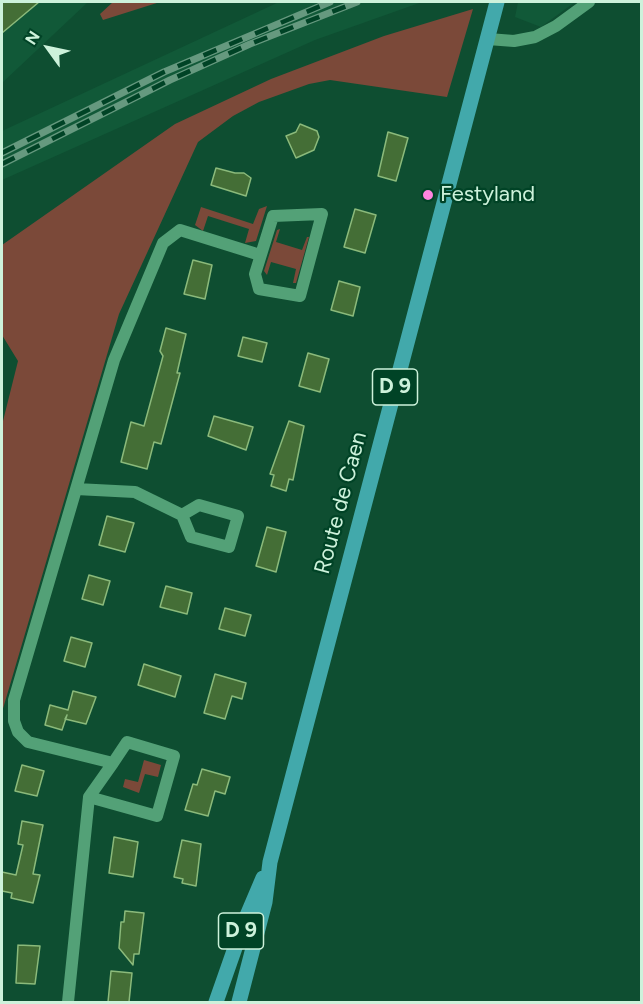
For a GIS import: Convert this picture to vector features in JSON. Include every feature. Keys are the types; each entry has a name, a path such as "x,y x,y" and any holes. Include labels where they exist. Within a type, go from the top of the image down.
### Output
{"main road":[{"name":"Route de Caen","path":"270,862 497,2"},
{"name":"D 9","path":"216,1002 243,925 270,862"},
{"name":"D 9","path":"238,1002 265,902 270,862"}],"street":[{"path":"488,39 514,41 535,37 556,26 589,2"},
{"path":"322,214 300,296 259,289 255,274 261,255 273,216 322,214"},
{"path":"112,763 28,742 18,732 14,721 14,700 114,360 163,243 180,230 261,255"},
{"path":"76,489 135,492 182,515 191,537 229,547 238,516 199,505 182,515"},
{"path":"68,1002 89,797 127,742 174,756 157,816 89,797"}],"shaded area":[{"path":"2,2 88,2 2,83"},
{"path":"113,2 160,2 103,20 100,14"},
{"path":"279,2 422,2 315,40 2,180 2,131"},
{"path":"518,2 575,2 541,27 515,17"},
{"path":"473,9 447,97 330,80 309,84 259,102 233,116 198,142 119,314 2,712 2,425 18,361 2,335 2,245 175,124 271,79 384,36"},
{"path":"267,206 256,241 245,243 249,229 208,216 203,231 195,225 201,207 253,224 259,209"},
{"path":"280,229 276,242 302,250 309,237 296,283 293,283 296,269 271,262 267,275 264,271 277,230"},
{"path":"144,760 161,765 158,777 145,774 139,793 123,787 125,779 138,782"}],"building":[{"path":"2,2 39,2 2,33"},
{"path":"300,124 317,131 319,137 314,150 296,158 286,136 296,132"},
{"path":"388,132 408,138 396,181 378,176"},
{"path":"216,168 244,173 251,178 246,196 211,185"},
{"path":"355,209 376,215 365,253 344,247"},
{"path":"193,260 212,265 205,299 184,294"},
{"path":"339,281 360,287 353,316 331,310"},
{"path":"166,328 186,334 177,373 180,373 161,444 154,442 147,469 121,462 131,422 144,426 163,356 160,351"},
{"path":"243,337 267,343 262,362 238,356"},
{"path":"308,353 329,359 320,392 299,386"},
{"path":"214,416 253,427 246,450 208,436"},
{"path":"289,421 304,426 293,480 289,479 286,491 271,486 274,475 270,474"},
{"path":"107,516 134,523 125,552 99,545"},
{"path":"267,527 286,532 276,572 256,566"},
{"path":"89,575 110,581 103,605 82,599"},
{"path":"166,586 192,593 187,614 160,607"},
{"path":"225,608 251,615 245,636 219,629"},
{"path":"71,637 92,643 85,667 64,661"},
{"path":"144,664 181,676 175,697 138,685"},
{"path":"215,674 246,683 242,699 232,696 225,719 204,713"},
{"path":"73,691 96,697 86,724 66,719 62,730 45,725 50,705 68,710"},
{"path":"22,765 44,771 37,796 15,791"},
{"path":"202,769 230,777 225,794 215,791 208,816 185,810 193,784 197,785"},
{"path":"22,821 43,825 33,874 40,875 33,903 11,898 12,893 2,891 2,872 16,875 23,845 18,844"},
{"path":"114,837 138,842 133,877 109,873"},
{"path":"182,840 201,844 196,886 182,883 183,879 174,877"},
{"path":"125,911 144,913 139,954 134,954 133,965 119,948 121,922 124,922"},
{"path":"18,945 40,946 35,984 16,983"},
{"path":"111,971 132,973 129,1002 108,1002"}],"railway":[{"path":"2,153 164,72 330,2"},
{"path":"2,164 170,80 250,44 357,2"}],"place":[{"name":"Festyland","path":"428,195"}]}
